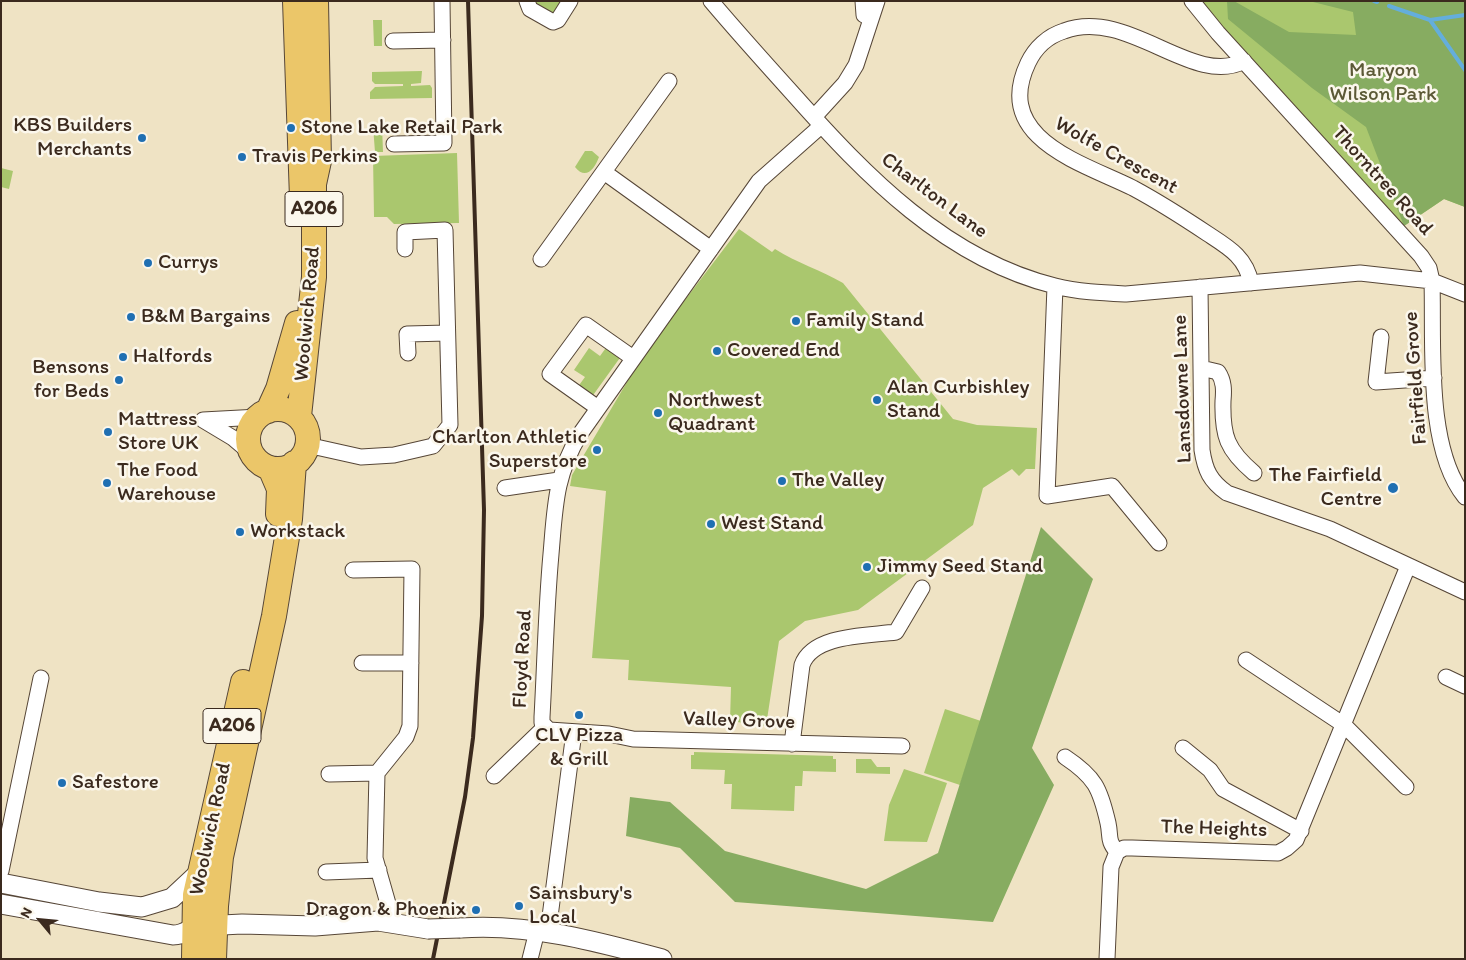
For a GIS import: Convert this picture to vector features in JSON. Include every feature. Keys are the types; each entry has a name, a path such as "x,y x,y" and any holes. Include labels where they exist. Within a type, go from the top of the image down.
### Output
{"main road":[{"name":"Woolwich Road","path":"214,959 195,895 261,604 279,509 279,489 249,445 249,434 252,424 264,414 294,342 301,307 303,277 295,1"},
{"name":"Woolwich Road","path":"299,416 314,277 314,184 320,161 316,1"},
{"name":"Woolwich Road","path":"194,959 205,926 274,616 305,426 299,416 286,410 264,414"},
{"path":"261,461 279,469 301,454"}],"street":[{"path":"394,144 444,143 442,1"},
{"path":"528,1 530,9 554,22 558,20 570,1"},
{"name":"Charlton Lane","path":"711,1 818,122 890,195 939,232 980,257 1019,274 1055,286 1095,293 1126,294 1360,273 1432,282 1465,294"},
{"path":"863,1 864,15 870,18"},
{"name":"Floyd Road","path":"574,732 554,731 545,727 542,718 544,642 559,480 571,448 759,181 818,122 845,84 856,65 877,1"},
{"name":"Thorntree Road","path":"1192,1 1244,62 1422,256 1429,268 1432,282"},
{"name":"Wolfe Crescent","path":"1244,62 1234,67 1202,65 1124,32 1101,26 1084,26 1058,33 1038,47 1024,71 1020,96 1028,123 1043,142 1065,156 1158,202 1218,240 1237,254 1246,265 1251,283"},
{"path":"393,41 443,40"},
{"path":"541,259 669,81"},
{"path":"604,172 711,249"},
{"path":"301,454 361,457 394,455 433,446 450,425 445,230 405,232 406,249"},
{"name":"Fairfield Grove","path":"1432,282 1434,378 1442,456 1457,488 1465,497"},
{"path":"1055,286 1047,496 1112,486 1159,543"},
{"name":"Lansdowne Lane","path":"1200,287 1202,450 1209,477 1227,493 1330,530 1465,592"},
{"path":"598,408 550,374 586,324 633,358"},
{"path":"408,353 407,334 447,333"},
{"path":"1381,337 1376,382 1434,378"},
{"path":"1201,368 1218,372 1223,379 1223,430 1234,454 1254,473"},
{"path":"261,461 233,438 203,420 264,414"},
{"path":"504,488 559,480"},
{"name":"The Heights","path":"1117,852 1124,848 1132,848 1278,852 1292,844 1301,830 1408,566"},
{"path":"353,570 412,569 410,726 406,737 377,773 375,858 389,907 389,922"},
{"path":"792,744 802,664 805,656 813,648 826,642 896,632 922,588"},
{"path":"1246,660 1344,725 1406,787"},
{"path":"362,663 411,663"},
{"path":"1446,676 1465,686"},
{"path":"1,871 42,678"},
{"path":"494,776 545,727"},
{"path":"530,959 542,932 574,732"},
{"name":"Valley Grove","path":"574,732 609,734 633,739 902,746"},
{"name":"The Heights","path":"1183,748 1210,770 1223,789 1301,830"},
{"path":"1065,757 1084,769 1093,778 1098,788 1109,825 1109,842 1117,852 1111,867 1107,959"},
{"path":"329,774 377,773"},
{"path":"1,883 99,902 142,907 172,898 202,870"},
{"path":"326,872 379,870"},
{"path":"1,904 161,934 180,934 205,926 315,926 344,923 352,917 373,915 389,922 422,929 489,926 542,932 662,959"}],"green space":[{"path":"534,1 564,1 554,15 536,7"},
{"name":"Maryon Wilson Park","path":"1201,1 1465,1 1465,207 1444,199 1404,226 1224,30"},
{"name":"Maryon Wilson Park","path":"1227,1 1234,1 1289,32 1356,35 1353,12 1309,1 1465,1 1465,207 1444,199 1404,226 1366,127 1312,88 1228,19"},
{"path":"373,20 382,20 382,46 374,46"},
{"path":"422,71 421,83 411,84 411,86 430,85 432,88 432,98 370,99 370,92 375,87 403,86 403,84 375,84 372,81 372,72"},
{"path":"382,125 383,152 375,152 373,126"},
{"path":"585,151 592,151 599,157 593,169 583,173 575,167"},
{"path":"457,153 459,223 394,224 387,217 374,217 373,156"},
{"path":"1,168 13,171 9,189 1,187"},
{"name":"The Valley","path":"739,229 772,252 775,249 843,283 953,419 977,425 1037,428 1035,469 1026,469 1019,476 1012,469 983,488 973,525 858,610 805,621 779,641 766,726 730,721 731,687 628,680 629,660 592,658 606,491 570,486 572,475 643,355"},
{"path":"608,345 622,355 591,398 577,388 585,377 574,370 589,348 600,356"},
{"path":"1041,527 1093,579 1032,748 1054,785 993,922 735,902 680,848 626,836 630,797 670,802 725,851 866,889 938,853"},
{"path":"945,709 981,721 960,785 924,773"},
{"path":"694,752 833,756 833,759 836,759 836,772 803,771 802,786 795,786 794,811 731,809 732,784 724,784 725,770 691,769 691,755 694,755"},
{"path":"856,759 871,759 877,767 890,767 890,774 856,773"},
{"path":"904,769 947,783 927,842 884,841 889,805"}],"waterway":[{"path":"1389,6 1430,20 1465,70"},
{"path":"1430,20 1465,15"}],"railway":[{"path":"433,959 465,797 473,738 482,616 484,510 468,1"}],"place":[{"name":"Stone Lake Retail Park","path":"291,128"},
{"name":"KBS Builders Merchants","path":"142,138"},
{"name":"Travis Perkins","path":"242,157"},
{"name":"Currys","path":"148,263"},
{"name":"B&M Bargains","path":"131,317"},
{"name":"Family Stand","path":"796,321"},
{"name":"Covered End","path":"717,351"},
{"name":"Halfords","path":"123,357"},
{"name":"Bensons for Beds","path":"119,380"},
{"name":"Alan Curbishley Stand","path":"877,400"},
{"name":"Northwest Quadrant","path":"658,413"},
{"name":"Mattress Store UK","path":"108,432"},
{"name":"Charlton Athletic Superstore","path":"597,450"},
{"name":"The Valley","path":"782,481"},
{"name":"The Food Warehouse","path":"107,483"},
{"name":"The Fairfield Centre","path":"1393,488"},
{"name":"West Stand","path":"711,524"},
{"name":"Workstack","path":"240,532"},
{"name":"Jimmy Seed Stand","path":"867,567"},
{"name":"CLV Pizza & Grill","path":"579,715"},
{"name":"Safestore","path":"62,783"},
{"name":"Sainsbury's Local","path":"519,906"},
{"name":"Dragon & Phoenix","path":"476,910"}]}
